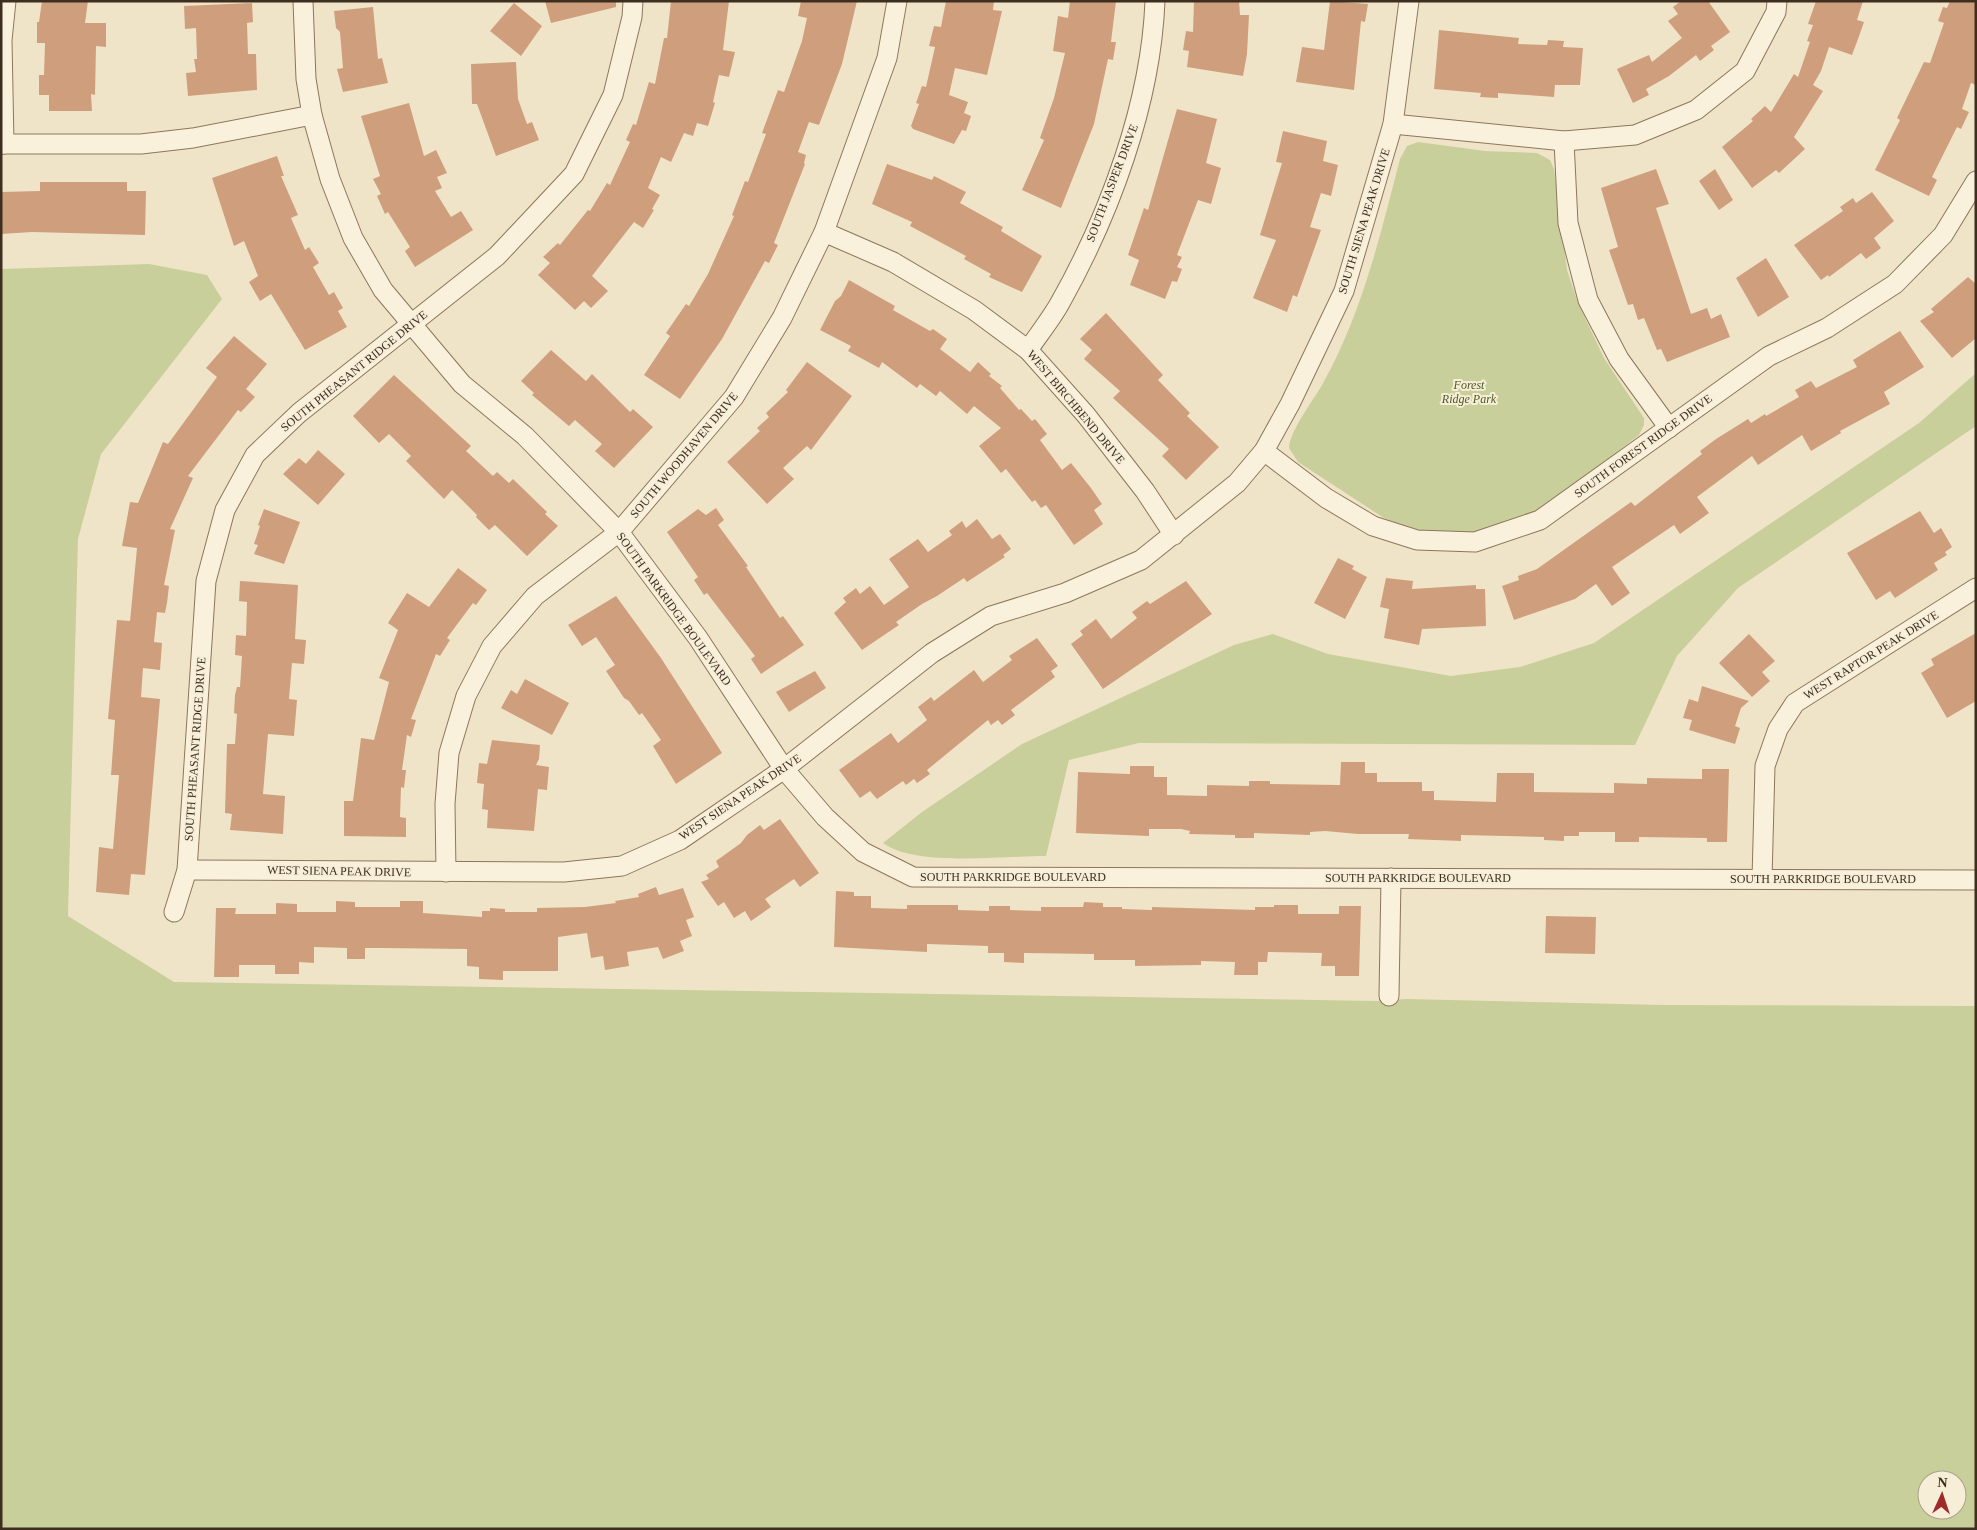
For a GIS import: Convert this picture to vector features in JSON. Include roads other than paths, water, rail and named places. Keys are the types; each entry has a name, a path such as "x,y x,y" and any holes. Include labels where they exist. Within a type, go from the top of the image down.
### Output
{"street":[{"path":"6,1 2,40 2,144 141,144 193,138 312,115"},
{"name":"SOUTH PARKRIDGE BOULEVARD","path":"303,1 306,79 312,115 330,179 353,238 383,290 462,384 524,436 620,532 698,638 784,769 825,817 863,852 913,877 1976,880"},
{"name":"SOUTH PHEASANT RIDGE DRIVE","path":"174,912 187,870 206,582 225,510 255,455 299,413 497,256 574,174 613,95 632,16 633,1"},
{"name":"SOUTH WOODHAVEN DRIVE","path":"446,872 445,804 449,753 466,696 492,646 535,596 620,532 734,397 782,318 824,232 887,58 896,1"},
{"name":"SOUTH JASPER DRIVE","path":"1028,350 1060,303 1101,220 1138,116 1153,37 1155,1"},
{"name":"SOUTH SIENA PEAK DRIVE","path":"1174,536 1237,483 1264,451 1290,404 1344,291 1393,124 1409,1"},
{"path":"1393,124 1564,141 1634,135 1696,110 1745,71 1776,12 1777,1"},
{"path":"1564,141 1568,223 1588,300 1619,359 1669,428"},
{"name":"SOUTH FOREST RIDGE DRIVE","path":"1264,451 1326,498 1373,526 1417,540 1475,542 1540,520 1769,356 1827,328 1895,284 1943,235 1976,181"},
{"name":"WEST BIRCHBEND DRIVE","path":"824,232 893,262 974,310 1028,350 1086,416 1145,491 1174,536"},
{"name":"WEST SIENA PEAK DRIVE","path":"187,870 564,872 622,866 680,840 784,769 932,653 991,616 1065,593 1141,560 1174,536"},
{"name":"WEST RAPTOR PEAK DRIVE","path":"1762,879 1765,766 1778,729 1795,703 1976,588"},
{"path":"1388,996 1391,878"}],"park label":[{"name":"Forest Ridge Park","path":"1469,392"}]}
